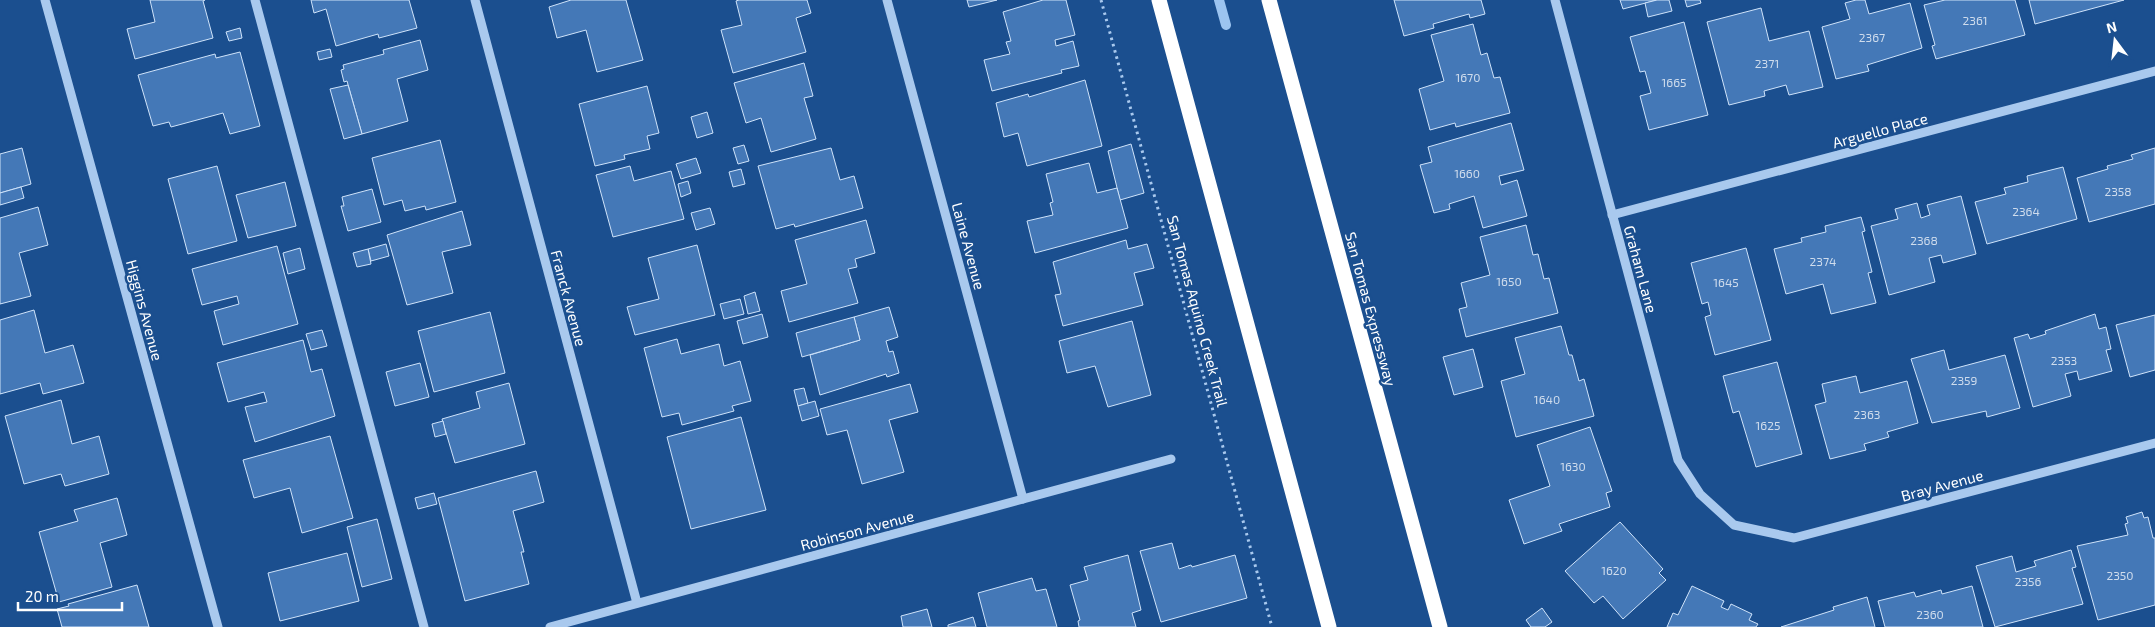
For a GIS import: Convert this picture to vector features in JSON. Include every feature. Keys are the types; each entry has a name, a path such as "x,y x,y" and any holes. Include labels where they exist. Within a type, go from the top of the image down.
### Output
{"highway":[{"path":"1159,0 1330,627"},
{"name":"San Tomas Expressway","path":"1269,0 1440,627"}],"street":[{"name":"Higgins Avenue","path":"45,0 218,627"},
{"path":"256,0 424,627"},
{"name":"Franck Avenue","path":"475,0 637,603"},
{"name":"Laine Avenue","path":"887,0 1024,498"},
{"name":"Graham Lane","path":"1555,0 1678,460 1700,494 1734,525"},
{"name":"Arguello Place","path":"1612,215 2155,71"},
{"name":"Bray Avenue","path":"1734,525 1794,538 2155,443"},
{"name":"Robinson Avenue","path":"550,627 1171,458"}],"path":[{"name":"San Tomas Aquino Creek Trail","path":"1101,0 1272,627"}],"building":[{"path":"150,0 205,0 203,1 213,38 135,59 127,29 155,22"},
{"path":"311,0 409,0 417,28 379,38 378,34 336,46 326,9 314,13"},
{"path":"571,0 626,0 643,60 597,72 586,30 557,38 549,7"},
{"path":"807,0 811,13 796,18 806,52 733,73 721,30 742,25 736,1"},
{"path":"967,0 997,0 969,7"},
{"path":"1043,0 1066,0 1075,35 1055,40 1056,46 1073,41 1079,66 1061,70 1062,73 992,91 984,60 1010,54 1006,42 1011,41 1003,12"},
{"path":"1394,0 1481,0 1485,14 1470,18 1469,14 1433,24 1434,28 1404,36"},
{"path":"1620,0 1657,0 1623,9"},
{"path":"1669,0 1672,11 1648,17 1645,3"},
{"path":"1685,0 1700,0 1701,3 1687,7"},
{"path":"1865,0 1869,14 1910,3 1922,48 1867,65 1869,71 1836,79 1822,27 1850,19 1845,3"},
{"path":"1945,0 2015,0 2025,35 1936,59 1932,46 1935,45 1924,5"},
{"path":"2029,0 2124,0 2035,24"},
{"path":"1761,8 1769,41 1809,31 1823,87 1789,95 1786,85 1764,91 1765,96 1729,105 1707,22"},
{"path":"1684,22 1708,115 1649,130 1640,96 1651,93 1645,71 1640,72 1630,37"},
{"path":"1473,24 1481,55 1487,53 1494,78 1500,77 1510,113 1456,127 1455,123 1430,130 1419,89 1444,81 1431,35"},
{"path":"240,28 242,38 229,41 226,32"},
{"path":"420,40 428,70 397,79 408,121 362,134 347,81 344,82 341,70 344,69 343,65 384,54 383,50"},
{"path":"330,49 332,57 319,60 317,52"},
{"path":"240,52 260,126 230,134 223,113 171,127 169,122 153,126 138,75 215,54 216,58"},
{"path":"804,63 813,96 804,98 816,139 771,152 761,118 746,123 734,83"},
{"path":"1085,80 1102,146 1027,166 1018,133 1004,137 996,103 1028,94 1029,97"},
{"path":"348,85 362,134 344,139 330,89"},
{"path":"647,86 659,133 647,136 650,149 624,155 625,159 595,166 579,104"},
{"path":"707,112 713,133 697,138 691,117"},
{"path":"1511,123 1524,170 1499,176 1501,185 1517,180 1527,216 1483,228 1474,196 1449,204 1450,209 1434,213 1420,165 1432,162 1428,147"},
{"path":"440,140 456,202 426,210 425,206 405,211 402,200 384,205 372,158"},
{"path":"1131,144 1144,193 1120,200 1108,151"},
{"path":"744,145 749,161 738,164 733,148"},
{"path":"22,148 31,184 0,193 0,154"},
{"path":"831,148 840,180 854,176 863,208 795,227 794,224 776,229 758,166"},
{"path":"2155,148 2155,204 2089,222 2077,178 2108,169 2107,166 2133,159 2131,155"},
{"path":"696,158 701,173 681,179 676,164"},
{"path":"1089,163 1097,193 1117,188 1128,228 1035,253 1027,221 1053,215 1050,203 1053,202 1046,174"},
{"path":"217,166 237,241 188,254 168,179"},
{"path":"630,166 634,181 671,171 684,219 613,237 596,175"},
{"path":"2063,167 2077,219 1987,244 1975,202 2006,194 2004,188 2028,182 2027,176"},
{"path":"741,169 745,184 733,187 729,172"},
{"path":"688,181 691,193 681,197 678,184"},
{"path":"285,182 296,226 248,238 236,195"},
{"path":"21,187 24,198 0,205 0,193"},
{"path":"372,189 381,222 348,231 341,206 344,206 342,197"},
{"path":"1961,196 1976,254 1943,263 1941,255 1929,258 1935,282 1889,295 1871,226 1898,219 1895,209 1917,203 1921,218 1930,215 1927,205"},
{"path":"38,207 48,245 19,253 31,296 0,304 0,218"},
{"path":"710,208 715,224 696,230 691,213"},
{"path":"462,211 471,245 442,252 453,293 407,305 387,235"},
{"path":"1861,217 1865,231 1862,232 1872,272 1868,273 1876,303 1831,314 1823,284 1786,294 1774,249 1802,242 1801,238 1826,232 1825,226"},
{"path":"866,220 875,253 855,259 857,267 848,269 858,303 789,322 781,291 807,284 795,240"},
{"path":"1526,225 1533,255 1538,254 1544,279 1549,278 1558,313 1466,337 1459,309 1467,307 1461,283 1490,275 1480,237"},
{"path":"1126,240 1128,249 1147,244 1154,268 1134,273 1143,305 1063,326 1055,295 1061,294 1053,262"},
{"path":"386,244 389,256 371,261 368,249"},
{"path":"697,245 715,315 635,335 627,307 659,299 648,258"},
{"path":"277,246 298,324 223,345 214,311 239,304 237,296 202,305 192,269"},
{"path":"300,248 305,269 288,274 283,253"},
{"path":"1746,248 1771,340 1715,355 1705,317 1711,315 1708,302 1702,304 1691,263"},
{"path":"368,249 371,264 357,267 353,253"},
{"path":"755,292 760,311 748,314 744,296"},
{"path":"740,299 744,314 724,319 720,304"},
{"path":"889,307 898,337 886,341 889,352 893,351 899,373 887,377 886,374 820,395 810,355 860,340 854,317"},
{"path":"34,310 45,353 73,345 84,383 43,394 40,383 0,394 0,320"},
{"path":"490,312 505,373 434,392 418,331"},
{"path":"762,314 768,337 743,344 737,321"},
{"path":"2095,314 2099,329 2106,327 2111,349 2106,350 2112,371 2079,380 2077,371 2065,374 2071,396 2033,407 2014,338 2028,334 2030,339 2046,334 2045,331"},
{"path":"2155,315 2155,370 2130,377 2116,325"},
{"path":"854,317 860,340 802,357 796,333"},
{"path":"1132,321 1151,395 1108,407 1095,366 1067,373 1059,341"},
{"path":"1561,326 1579,381 1584,379 1594,416 1516,437 1501,381 1525,374 1515,338"},
{"path":"322,330 327,346 311,350 306,334"},
{"path":"677,339 681,354 719,344 724,366 740,361 751,401 732,406 734,411 682,425 679,413 662,417 644,348"},
{"path":"303,340 311,372 322,369 335,416 255,442 245,407 267,402 264,392 228,402 217,363"},
{"path":"1473,349 1483,387 1454,395 1443,357"},
{"path":"1944,350 1949,370 2005,355 2020,408 1987,417 1986,411 1932,423 1911,359"},
{"path":"1777,362 1802,454 1756,467 1739,411 1733,413 1723,376"},
{"path":"420,363 429,397 395,406 386,372"},
{"path":"1856,376 1860,393 1907,381 1918,423 1887,432 1889,437 1864,444 1866,450 1830,459 1815,405 1826,402 1822,384"},
{"path":"509,383 525,444 455,463 442,419 480,408 476,392"},
{"path":"910,384 918,412 889,420 904,472 862,484 847,430 827,435 820,409"},
{"path":"804,388 808,403 798,406 794,390"},
{"path":"61,400 72,444 99,436 109,474 65,486 61,474 24,484 5,416"},
{"path":"815,401 819,416 802,421 798,406"},
{"path":"741,417 766,510 691,529 667,437"},
{"path":"443,421 446,434 435,437 432,424"},
{"path":"1590,427 1612,491 1606,493 1610,507 1559,524 1562,531 1524,544 1509,500 1550,486 1537,445"},
{"path":"330,436 353,518 302,533 290,488 254,498 243,460"},
{"path":"536,471 544,502 513,511 524,552 521,552 529,584 465,601 438,498"},
{"path":"434,493 437,504 418,509 415,498"},
{"path":"117,498 127,535 100,543 112,587 59,602 39,532 78,521 74,510"},
{"path":"2142,512 2144,518 2148,517 2153,538 2155,538 2155,605 2098,620 2077,546 2128,535 2125,524 2128,523 2126,517"},
{"path":"377,519 392,579 362,587 347,527"},
{"path":"1620,522 1663,569 1659,573 1666,580 1623,619 1603,596 1594,603 1565,571"},
{"path":"1172,543 1179,569 1235,555 1247,598 1161,622 1140,551"},
{"path":"2071,550 2076,567 2072,568 2083,604 1995,627 1976,566 2012,556 2016,572 2036,566 2034,561"},
{"path":"347,553 359,601 280,621 268,573"},
{"path":"1128,555 1141,610 1132,613 1136,627 1079,627 1078,621 1080,620 1070,585 1088,580 1084,567"},
{"path":"1032,578 1036,591 1046,589 1057,627 987,627 978,593"},
{"path":"137,585 149,627 62,627 57,609 69,606 68,604"},
{"path":"1692,586 1724,601 1721,607 1728,610 1731,604 1752,614 1749,620 1758,624 1756,627 1667,627 1673,613 1678,615"},
{"path":"1972,586 1983,627 1885,627 1878,601 1914,592 1916,597 1941,590 1942,594"},
{"path":"1867,597 1875,627 1781,627 1834,610 1833,607"},
{"path":"1542,608 1552,622 1545,627 1531,627 1526,620"},
{"path":"927,609 932,627 903,627 901,616"},
{"path":"973,617 976,627 948,627 948,625"}],"waterway":[{"path":"1219,0 1226,25"}]}
